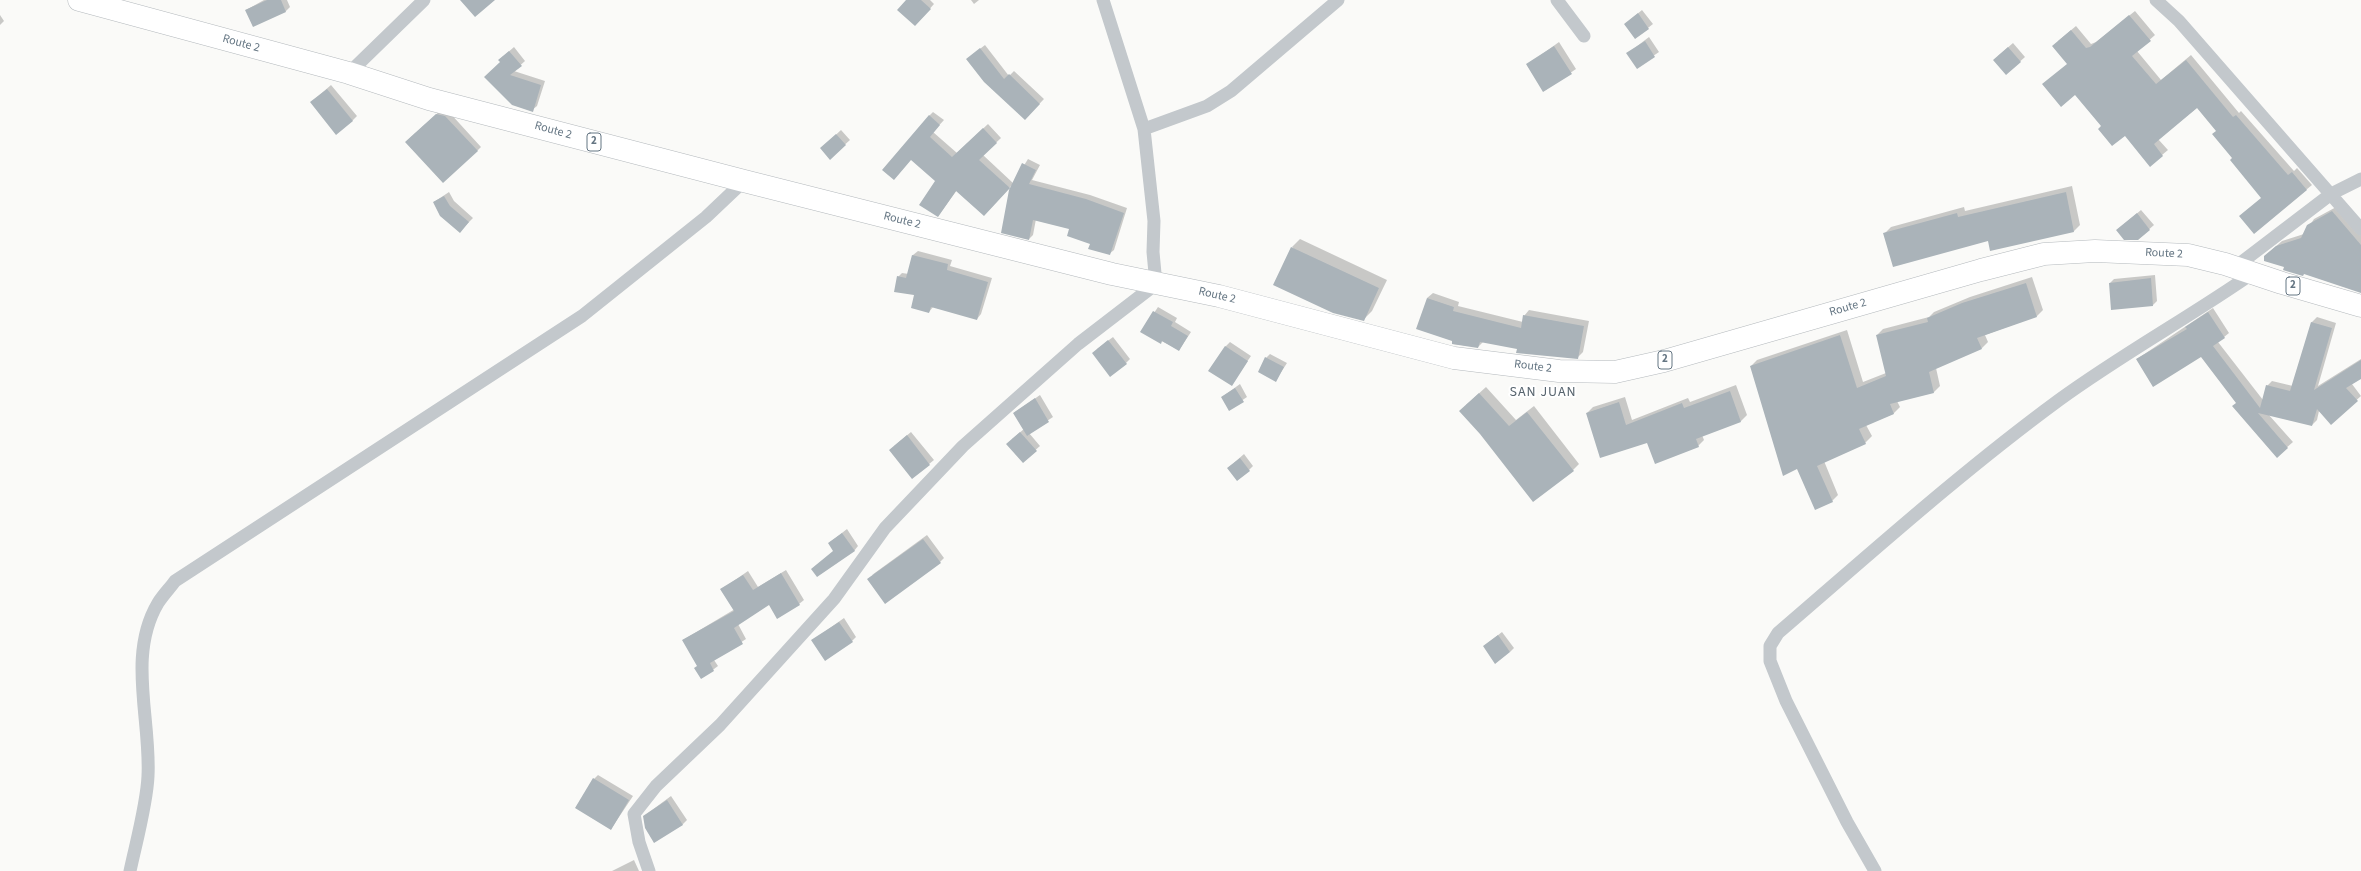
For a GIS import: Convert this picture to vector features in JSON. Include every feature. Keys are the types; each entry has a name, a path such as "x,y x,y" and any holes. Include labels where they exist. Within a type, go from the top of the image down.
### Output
{"highway":[{"name":"Route 2","path":"79,0 349,73 429,99 744,181 1112,274 1219,296 1454,358 1559,371 1615,372 1664,360 1981,270 2044,254 2095,251 2188,255 2238,268 2361,306"}],"street":[{"path":"349,73 424,0"},
{"path":"649,871 639,842 634,814 656,786 720,726 834,598 885,528 963,446 1148,282 1153,252 1154,214 1144,129 1102,0"},
{"path":"1144,129 1207,106 1230,91 1338,0"},
{"path":"1557,0 1584,36"},
{"path":"2156,0 2180,21 2361,229"},
{"path":"1875,871 1847,822 1786,701 1770,661 1770,646 1778,633 1979,462 2059,400 2117,360 2216,299 2238,268 2331,194 2361,180"},
{"path":"130,871 148,778 149,740 144,713 143,653 147,629 158,603 175,581 582,316 706,217 744,181"}],"building":[{"path":"267,0 281,0 286,12 253,27 245,10"},
{"path":"460,0 495,0 475,17"},
{"path":"906,0 921,0 931,9 915,26 897,10"},
{"path":"1638,13 1649,29 1635,39 1624,24"},
{"path":"2129,15 2151,41 2132,56 2156,84 2186,60 2233,117 2236,115 2288,175 2292,172 2307,190 2254,234 2239,216 2261,198 2230,160 2232,158 2212,134 2216,131 2197,108 2154,144 2163,156 2150,167 2125,136 2112,146 2098,129 2101,126 2075,95 2061,107 2042,84 2067,64 2052,46 2071,30 2086,48 2090,47"},
{"path":"1645,41 1655,57 1637,69 1626,53"},
{"path":"1554,46 1572,74 1543,92 1526,64"},
{"path":"2008,47 2021,62 2006,75 1993,60"},
{"path":"980,48 1004,79 1009,74 1040,104 1025,120 984,82 966,59"},
{"path":"509,51 522,66 510,75 541,85 533,112 512,105 484,77 500,62 498,60"},
{"path":"327,89 353,121 336,135 310,102"},
{"path":"436,114 445,116 478,151 443,183 405,142"},
{"path":"929,115 940,125 930,137 952,157 983,128 997,143 979,160 1010,188 984,216 956,191 938,217 919,205 935,181 911,160 894,180 882,170"},
{"path":"836,134 846,145 830,160 820,148"},
{"path":"1022,163 1036,170 1029,184 1086,199 1124,213 1110,255 1088,249 1090,244 1067,236 1069,229 1033,220 1029,240 1001,233 1009,190"},
{"path":"2066,192 2074,232 1990,251 1988,241 1893,267 1883,233 1957,213 1958,217"},
{"path":"444,196 450,206 469,222 460,233 440,216 433,202"},
{"path":"2332,211 2361,245 2361,293 2304,274 2303,276 2286,271 2283,270 2284,267 2264,261 2264,256 2276,246 2301,238 2307,225"},
{"path":"2137,213 2150,230 2138,240 2124,240 2116,230"},
{"path":"1291,247 1379,288 1364,321 1333,313 1273,285"},
{"path":"912,255 948,264 947,270 988,282 977,320 931,307 929,313 911,308 914,295 894,292 897,276 906,278"},
{"path":"2151,278 2153,306 2111,310 2109,283"},
{"path":"2026,283 2037,317 1977,338 1982,349 1929,372 1934,393 1890,404 1894,414 1859,429 1866,444 1817,466 1833,502 1815,510 1797,469 1783,476 1750,366 1840,335 1857,388 1886,376 1876,335 1928,322 1927,318 1962,303"},
{"path":"1427,298 1454,307 1453,311 1521,328 1523,315 1584,326 1578,359 1516,353 1517,349 1480,342 1478,348 1452,344 1452,341 1416,329"},
{"path":"1153,311 1173,322 1171,326 1188,336 1179,351 1162,341 1161,344 1140,332"},
{"path":"2208,312 2225,338 2213,346 2260,408 2266,385 2290,391 2311,322 2332,328 2314,390 2361,360 2361,379 2346,388 2358,401 2331,425 2317,409 2312,426 2258,413 2288,448 2277,458 2232,406 2236,403 2201,357 2153,387 2136,359 2187,329 2185,327"},
{"path":"1108,340 1127,364 1110,377 1092,353"},
{"path":"1225,346 1248,361 1232,386 1208,371"},
{"path":"1265,357 1284,367 1276,382 1258,372"},
{"path":"1235,388 1244,402 1229,411 1221,397"},
{"path":"1730,391 1741,422 1696,439 1699,447 1655,464 1647,443 1600,458 1586,413 1619,402 1626,425 1682,403 1684,408"},
{"path":"1479,393 1509,426 1527,412 1574,471 1533,502 1480,434 1459,411"},
{"path":"1035,398 1049,422 1027,436 1013,413"},
{"path":"1020,432 1037,451 1023,463 1006,444"},
{"path":"907,435 930,465 912,479 889,450"},
{"path":"1240,458 1250,471 1237,481 1227,468"},
{"path":"842,533 855,551 817,577 811,569 833,551 828,543"},
{"path":"923,539 941,563 885,604 867,579"},
{"path":"781,573 800,605 777,619 769,605 734,628 743,644 710,663 714,671 701,679 694,668 697,666 682,640 734,611 720,589 743,575 753,590"},
{"path":"839,622 853,642 825,661 811,640"},
{"path":"1498,635 1510,652 1495,664 1483,646"},
{"path":"593,778 629,800 611,830 575,808"},
{"path":"667,800 683,825 654,843 645,828 643,816"}],"district":[{"name":"SAN JUAN","path":"1543,393"}]}
